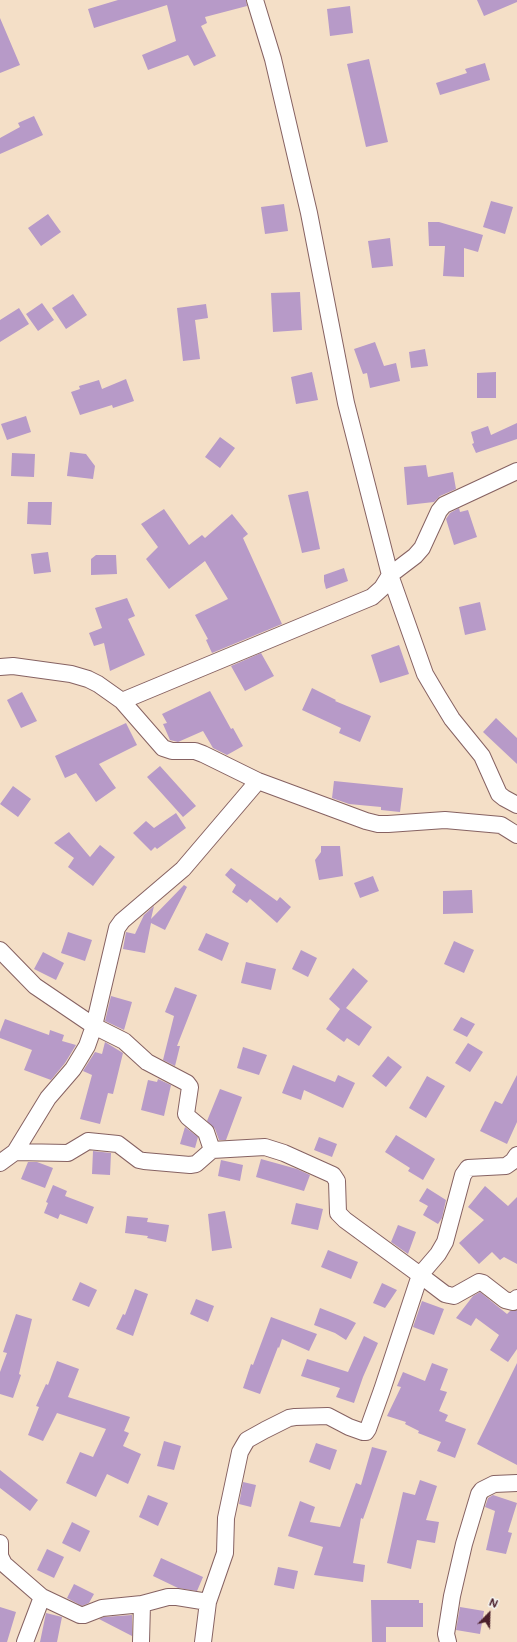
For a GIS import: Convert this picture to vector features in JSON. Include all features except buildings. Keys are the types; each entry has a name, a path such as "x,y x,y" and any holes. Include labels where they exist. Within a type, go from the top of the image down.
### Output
{"street":[{"path":"255,0 273,59 308,206 346,403 390,575 425,674 452,719 482,756 499,794 509,801 517,804"},
{"path":"122,701 372,597 382,588 390,575 415,556 422,548 439,511 444,504 517,471"},
{"path":"0,667 13,666 71,674 88,679 98,684 122,701 164,748 172,751 195,752 202,754 258,781 378,824 445,820 501,825 517,835"},
{"path":"0,1163 15,1152 48,1098 80,1059 94,1026 117,928 122,921 183,869 258,781"},
{"path":"0,950 35,986 94,1026 124,1041 147,1062 187,1083 190,1087 186,1114 206,1132 212,1150"},
{"path":"15,1152 63,1154 68,1153 88,1141 114,1142 139,1160 190,1165 196,1164 212,1150 265,1147 284,1152 332,1175 337,1181 338,1213 345,1220 449,1295 454,1296 479,1282 483,1282 507,1300 513,1302 517,1298"},
{"path":"203,1642 208,1602 225,1553 226,1518 240,1452 244,1444 247,1440 265,1430 289,1418 295,1417 328,1416 349,1427 366,1432 378,1403 420,1275 438,1254 445,1242 463,1175 468,1168 506,1166 514,1161 517,1155"},
{"path":"448,1642 446,1634 452,1596 464,1544 479,1494 482,1490 494,1484 517,1483"},
{"path":"0,1543 0,1556 4,1564 42,1597 84,1616 102,1608 142,1604 168,1597 208,1602"},
{"path":"25,1642 42,1597"},
{"path":"141,1642 142,1604"}]}
